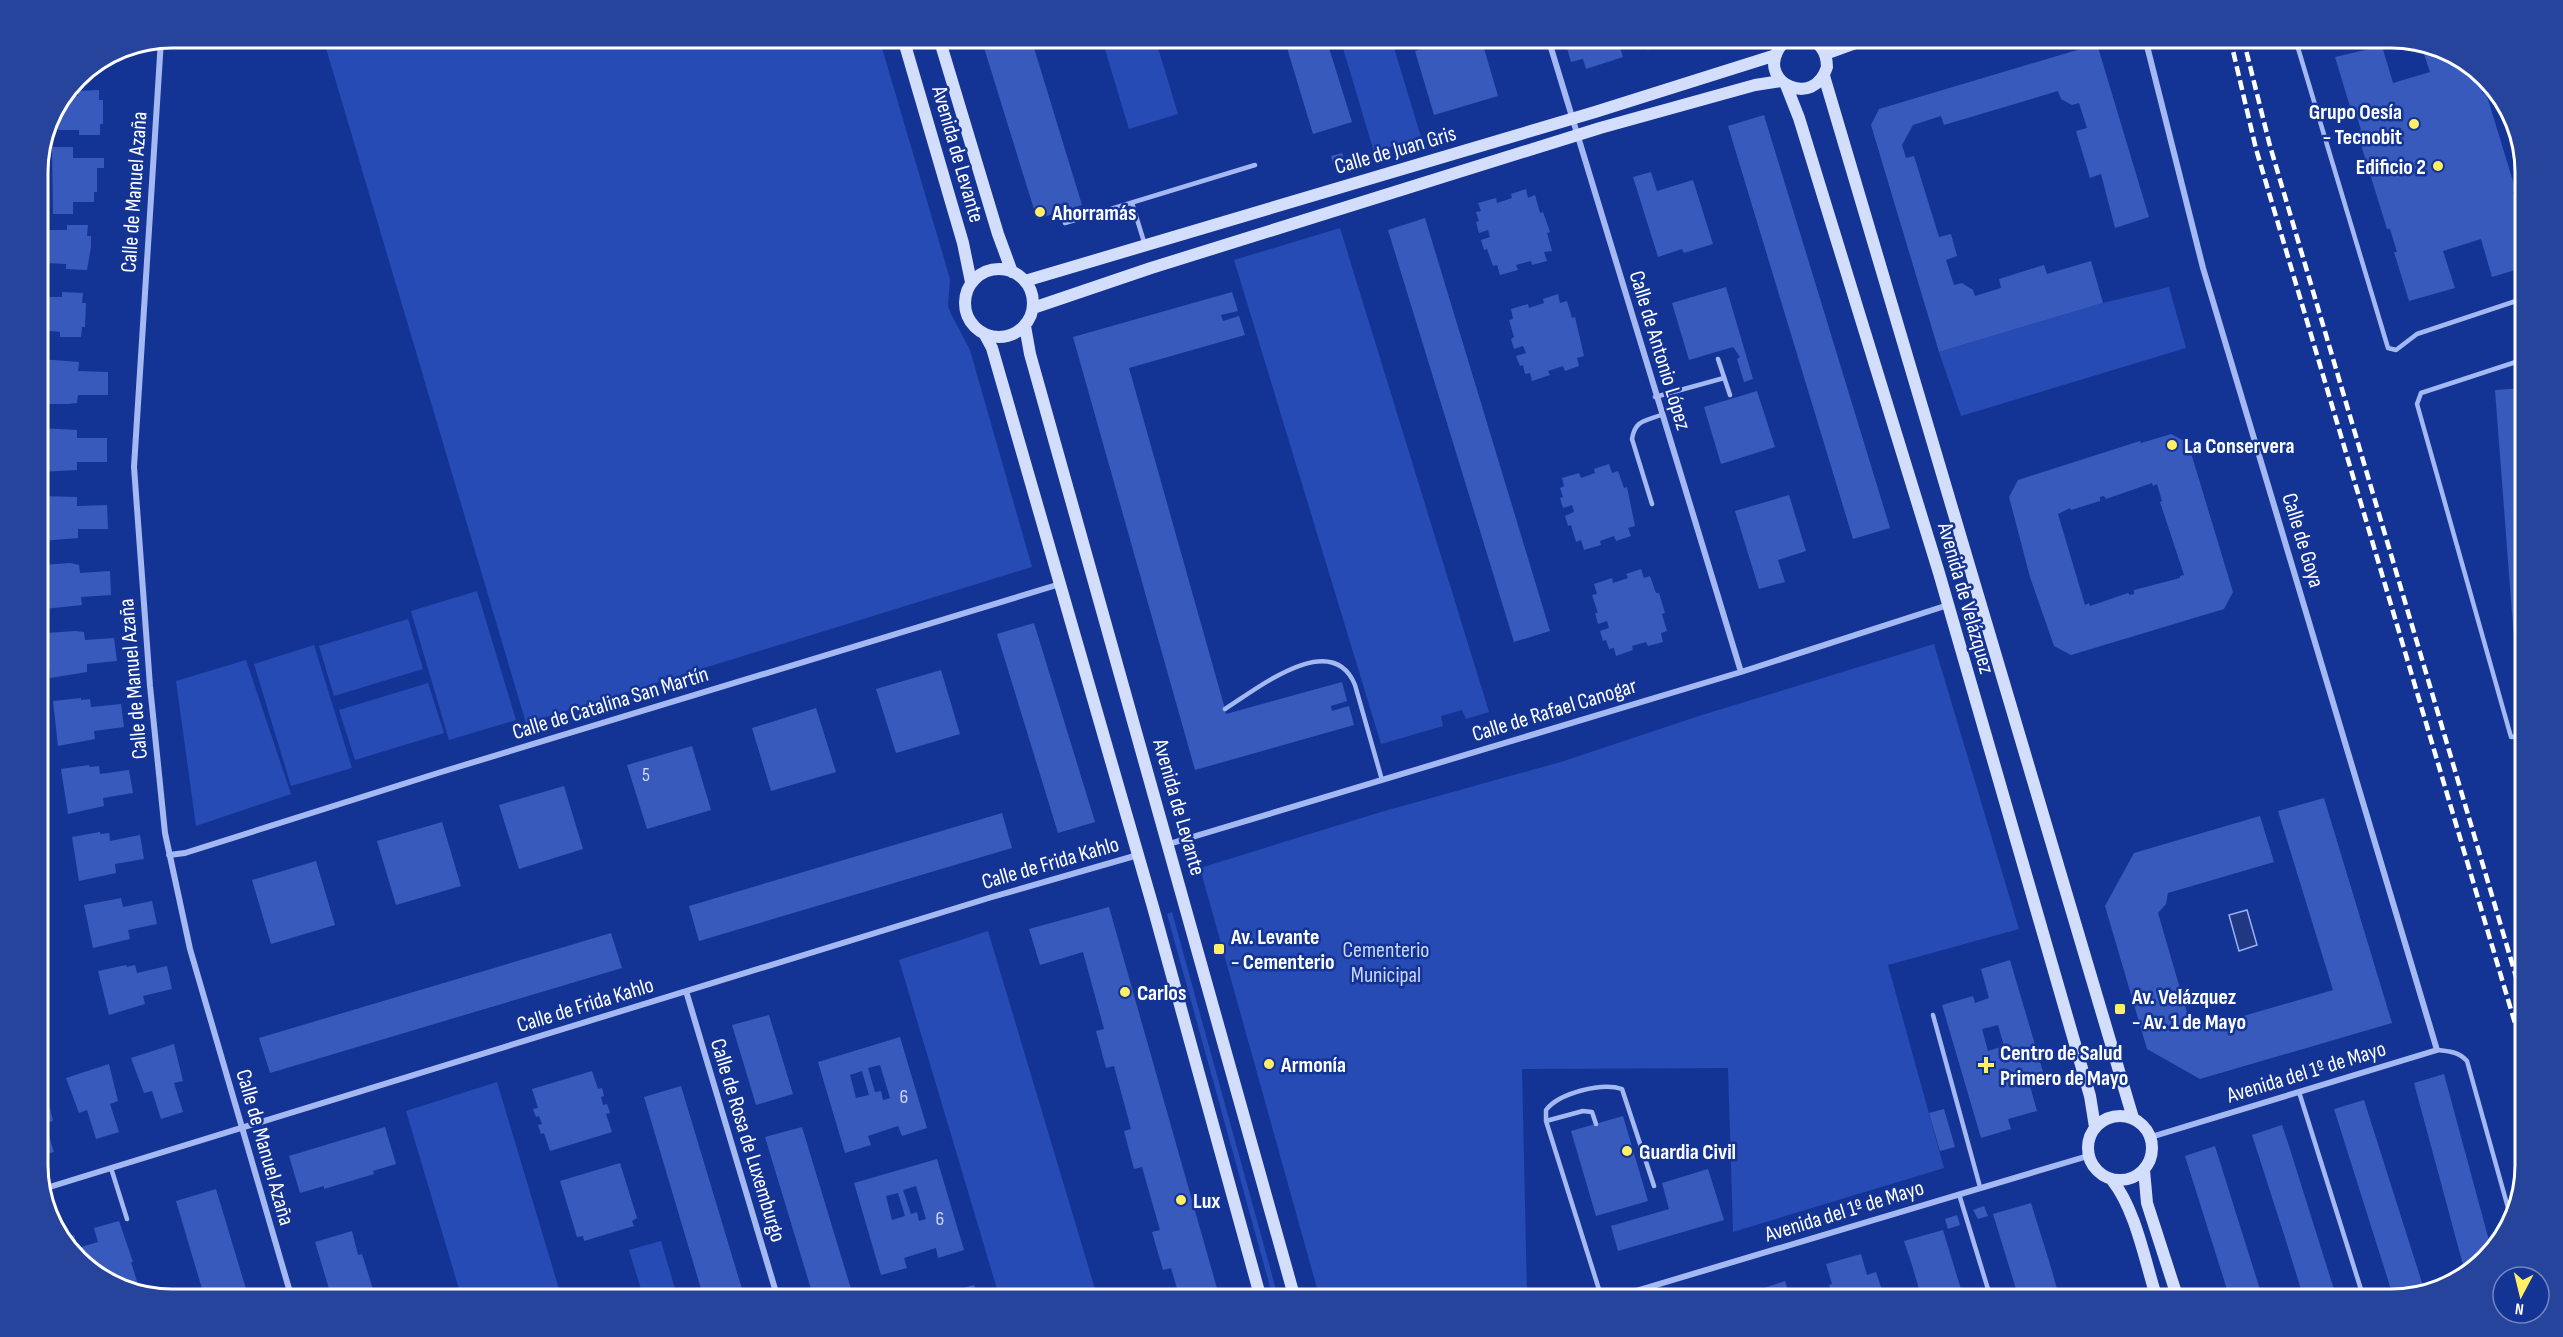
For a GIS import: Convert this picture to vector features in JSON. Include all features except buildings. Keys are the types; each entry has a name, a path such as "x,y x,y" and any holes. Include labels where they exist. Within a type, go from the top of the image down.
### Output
{"street":[{"name":"Calle de Manuel Azaña","path":"160,48 134,467 150,686 169,855 190,949 289,1289"},
{"name":"Avenida de Levante","path":"906,48 963,243 971,282"},
{"name":"Avenida de Levante","path":"942,48 998,234 1012,272"},
{"name":"Calle de Antonio López","path":"1551,48 1740,672"},
{"path":"1776,55 1780,48"},
{"path":"1820,48 1825,54 1842,48"},
{"name":"Calle de Goya","path":"2148,48 2203,268 2438,1050"},
{"name":"Avenida de Velázquez","path":"1825,54 1827,67 1824,76 2133,1118"},
{"name":"Calle de Juan Gris","path":"1025,281 1748,66 1776,55"},
{"name":"Avenida de Velázquez","path":"1776,55 1775,70 1784,83 1802,129 1948,605 2090,1096 2095,1127"},
{"name":"Calle de Juan Gris","path":"1033,308 1151,268 1578,135 1755,85 1784,83 1793,88 1809,88 1824,76"},
{"path":"1001,269 1012,272 1025,281 1031,291 1033,308 1025,326 1014,334 1000,338 985,335 971,325 964,308 964,299 971,282 990,270 1001,269"},
{"name":"Avenida de Levante","path":"1025,326 1030,354 1292,1289"},
{"path":"985,335 992,348 1061,584 1259,1289"},
{"name":"Calle de Catalina San Martín","path":"169,855 185,853 438,773 1061,584"},
{"name":"Calle de Rafael Canogar","path":"1169,844 1740,672 1948,605"},
{"name":"Calle de Frida Kahlo","path":"50,1187 1138,855"},
{"name":"Calle de Rosa de Luxemburgo","path":"686,991 775,1289"},
{"name":"Avenida del 1º de Mayo","path":"2151,1137 2438,1050"},
{"path":"2112,1180 2129,1179 2144,1170 2151,1158 2151,1137 2144,1126 2133,1118 2117,1115 2095,1127 2088,1141 2088,1156 2097,1171 2112,1180 2120,1190 2154,1289"},
{"name":"Avenida del 1º de Mayo","path":"1642,1289 2088,1156"},
{"path":"2144,1170 2147,1203 2175,1289"}],"lane":[{"path":"2298,48 2388,348 2396,350 2417,334 2515,301"},
{"path":"1065,223 1255,165"},
{"path":"1132,203 1145,245"},
{"path":"1718,359 1730,395"},
{"path":"2515,363 2421,393 2417,404 2511,737 2515,737"},
{"path":"1656,397 1724,378"},
{"path":"1652,504 1632,439 1633,429 1638,423 1661,415"},
{"path":"1225,710 1299,665 1320,661 1335,662 1350,672 1382,780"},
{"path":"1933,1015 1980,1187"},
{"path":"2438,1050 2452,1052 2467,1061 2508,1206"},
{"path":"1599,1289 1546,1122 1546,1110 1553,1101 1604,1085 1622,1089 1654,1186"},
{"path":"2299,1092 2361,1289"},
{"path":"1546,1122 1583,1111 1592,1112 1596,1124"},
{"path":"111,1168 127,1219"},
{"path":"1959,1194 1988,1289"}],"green space":[{"path":"326,48 882,48 950,279 948,306 970,350 1032,567 526,723"},
{"path":"1105,48 1158,48 1178,114 1129,129"},
{"path":"1343,48 1394,48 1421,137 1374,152"},
{"path":"1340,228 1489,712 1466,719 1462,710 1441,716 1443,726 1381,744 1234,260"},
{"path":"2169,287 2186,348 1961,416 1939,352 2103,303"},
{"path":"477,591 516,720 449,740 411,611"},
{"path":"408,619 423,669 334,696 319,646"},
{"name":"Cementerio Municipal","path":"1934,644 2019,929 1888,965 1944,1168 1733,1232 1728,1068 1522,1069 1527,1289 1317,1289 1200,868 1381,812 1564,761 1702,715"},
{"path":"314,645 352,768 291,786 254,664"},
{"path":"246,660 291,794 196,826 176,681"},
{"path":"428,683 444,733 355,760 339,710"},
{"path":"1172,912 1276,1289 1271,1289 1167,914"},
{"path":"988,931 1095,1289 997,1289 899,960"},
{"path":"497,1082 559,1289 459,1289 406,1111"},
{"path":"661,1241 675,1289 641,1289 629,1250"}],"shaded area":[{"path":"2247,910 2257,945 2239,951 2229,915"}],"railway":[{"path":"2232,48 2256,149 2515,1023"},
{"path":"2246,48 2270,146 2515,973"}],"place":[{"name":"Grupo Oesía - Tecnobit","path":"2414,124"},
{"name":"Edificio 2","path":"2438,166"},
{"name":"Ahorramás","path":"1040,212"},
{"name":"La Conservera","path":"2172,445"},
{"name":"Av. Levante - Cementerio","path":"1219,949"},
{"name":"Carlos","path":"1125,992"},
{"name":"Av. Velázquez - Av. 1 de Mayo","path":"2120,1009"},
{"name":"Armonía","path":"1269,1064"},
{"name":"Centro de Salud Primero de Mayo","path":"1986,1065"},
{"name":"Guardia Civil","path":"1627,1151"},
{"name":"Lux","path":"1181,1200"}]}
